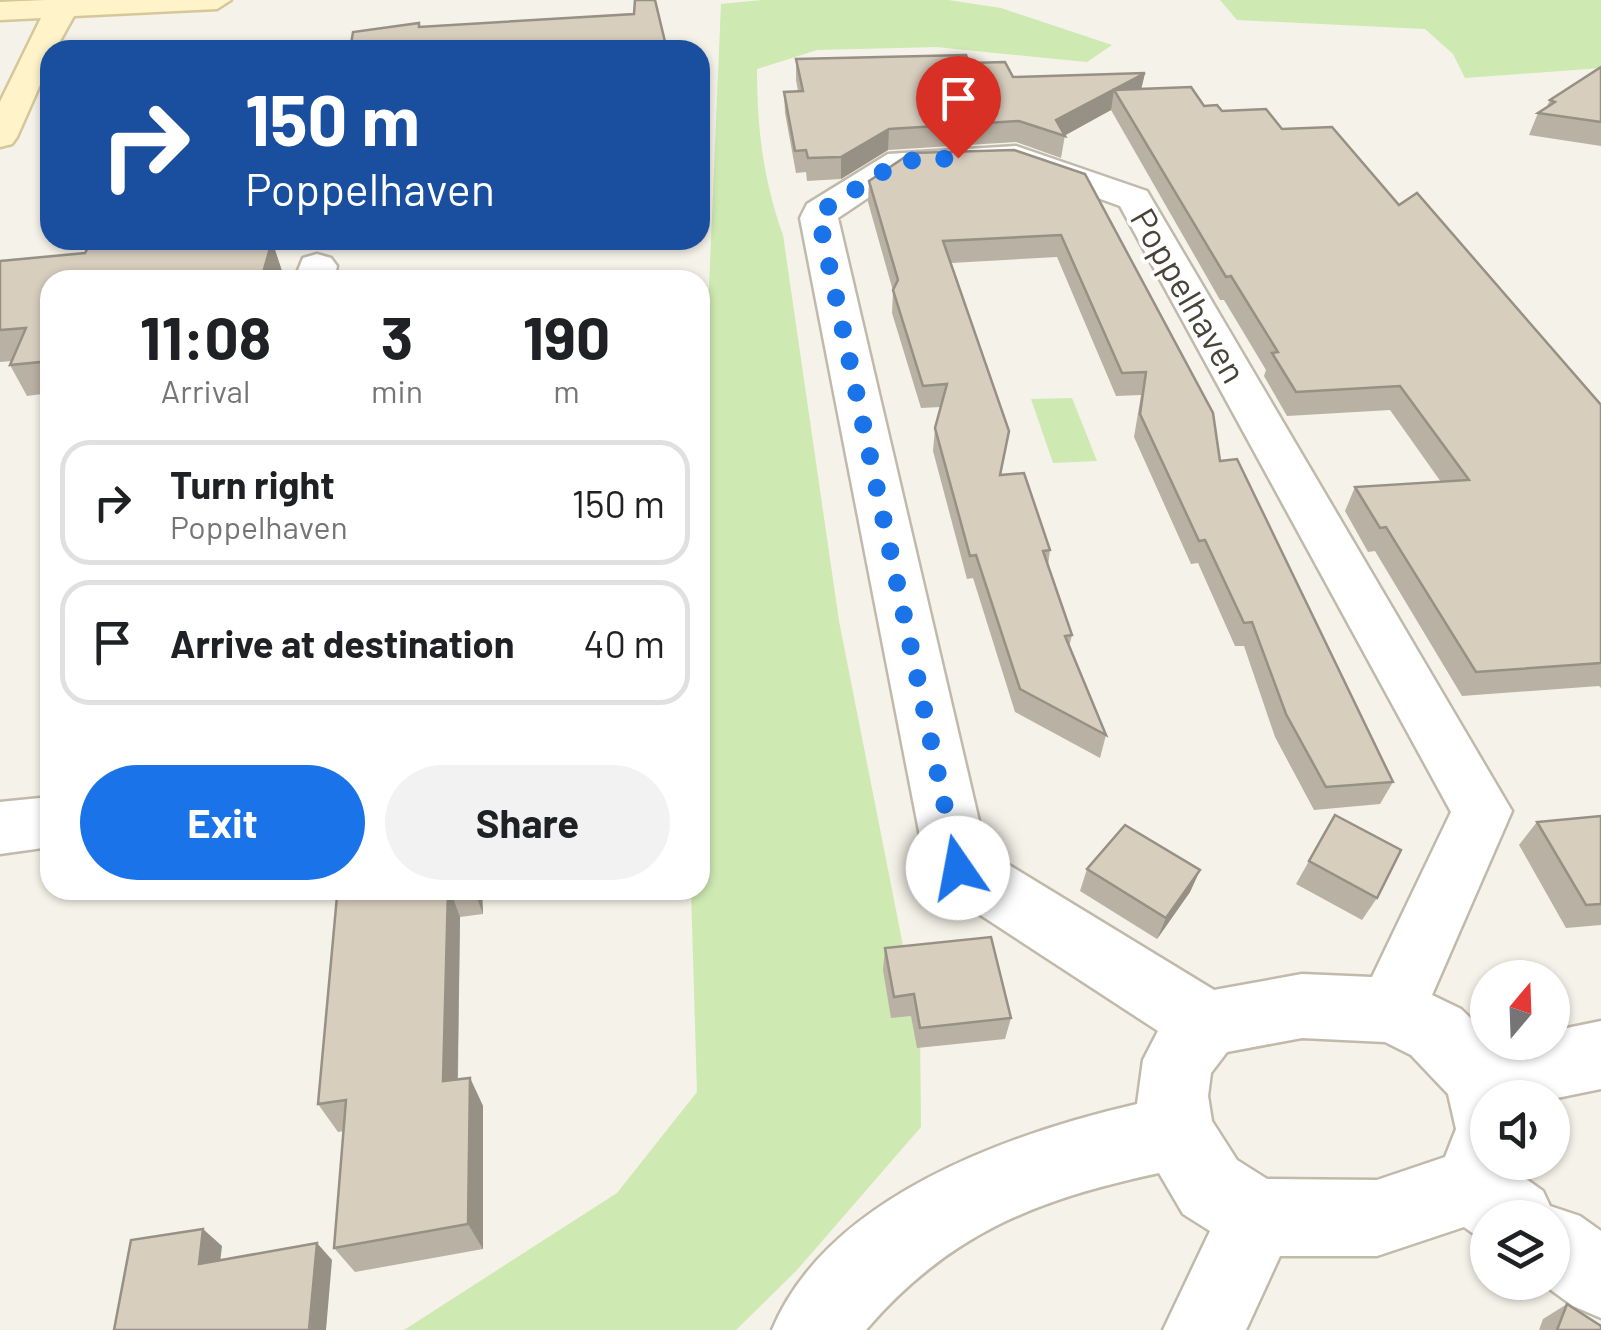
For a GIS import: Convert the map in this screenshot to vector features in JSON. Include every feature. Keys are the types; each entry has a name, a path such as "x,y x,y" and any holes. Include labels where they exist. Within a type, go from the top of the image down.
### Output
{"street":[{"path":"0,11 86,3 217,0"},
{"path":"75,40 86,3"},
{"path":"44,40 53,22 86,3"},
{"path":"2,134 10,108 40,48"},
{"path":"2,134 40,101"},
{"name":"Poppelhaven","path":"1207,1024 958,868 819,218 820,212 900,161 1016,156 1138,203 1482,811 1392,1010"},
{"path":"0,828 40,823"},
{"path":"1470,1106 1436,1032 1392,1010 1302,1006 1207,1024 1178,1060 1172,1096 1177,1133 1210,1187 1258,1217 1377,1218 1470,1160"},
{"path":"1570,1081 1601,1055"},
{"path":"813,1330 882,1255 982,1188 1078,1152 1177,1133"},
{"path":"1204,1330 1258,1217"},
{"path":"1570,1256 1601,1278"}],"green space":[{"path":"762,0 948,0 1001,8 1112,45 1087,62 936,47 817,50 757,69 762,153 783,235 839,621 920,1032 921,1127 797,1270 736,1330 404,1330 617,1193 697,1092 691,900 710,900 710,270 721,4"},
{"path":"1220,0 1601,0 1601,68 1465,78 1453,54 1425,29 1237,20"},
{"path":"1072,398 1097,461 1053,463 1031,399"}],"building":[{"path":"635,0 655,0 665,40 352,40 353,32 419,23 419,27 634,14"},
{"path":"966,55 969,63 1005,62 1013,77 1145,73 1056,120 1065,136 1019,121 889,129 841,157 808,158 806,150 795,151 784,92 803,91 796,59"},
{"path":"1601,67 1601,122 1538,113 1555,102 1550,100"},
{"path":"1191,87 1204,106 1217,105 1222,111 1266,109 1282,129 1332,127 1399,205 1417,193 1601,405 1601,663 1476,672 1386,527 1380,528 1355,487 1469,480 1400,386 1296,392 1272,353 1278,352 1231,276 1226,277 1114,90"},
{"path":"1014,150 1085,174 1213,413 1220,461 1237,459 1393,782 1326,787 1286,714 1252,622 1244,623 1205,540 1199,541 1140,414 1146,372 1122,373 1061,235 943,241 1009,431 1000,475 1024,473 1050,550 1043,551 1072,635 1065,636 1106,735 1020,689 976,555 970,556 935,428 947,384 923,386 893,290 898,280 869,181 911,153"},
{"path":"269,250 264,270 40,270 40,362 10,365 26,328 0,330 0,261 85,253"},
{"path":"1335,815 1401,850 1377,898 1309,861"},
{"path":"1601,816 1601,904 1586,905 1537,822"},
{"path":"1125,825 1200,870 1166,918 1087,869"},
{"path":"337,900 448,900 443,1081 470,1078 468,1224 334,1248 346,1100 318,1104"},
{"path":"991,937 1011,1018 920,1028 914,994 894,997 885,948"},
{"path":"203,1229 199,1264 317,1243 309,1330 114,1330 131,1240"},
{"path":"1567,1304 1601,1326 1601,1330 1557,1330"}],"route":[{"path":"958,158 900,161 820,212 819,218 958,868"}]}
